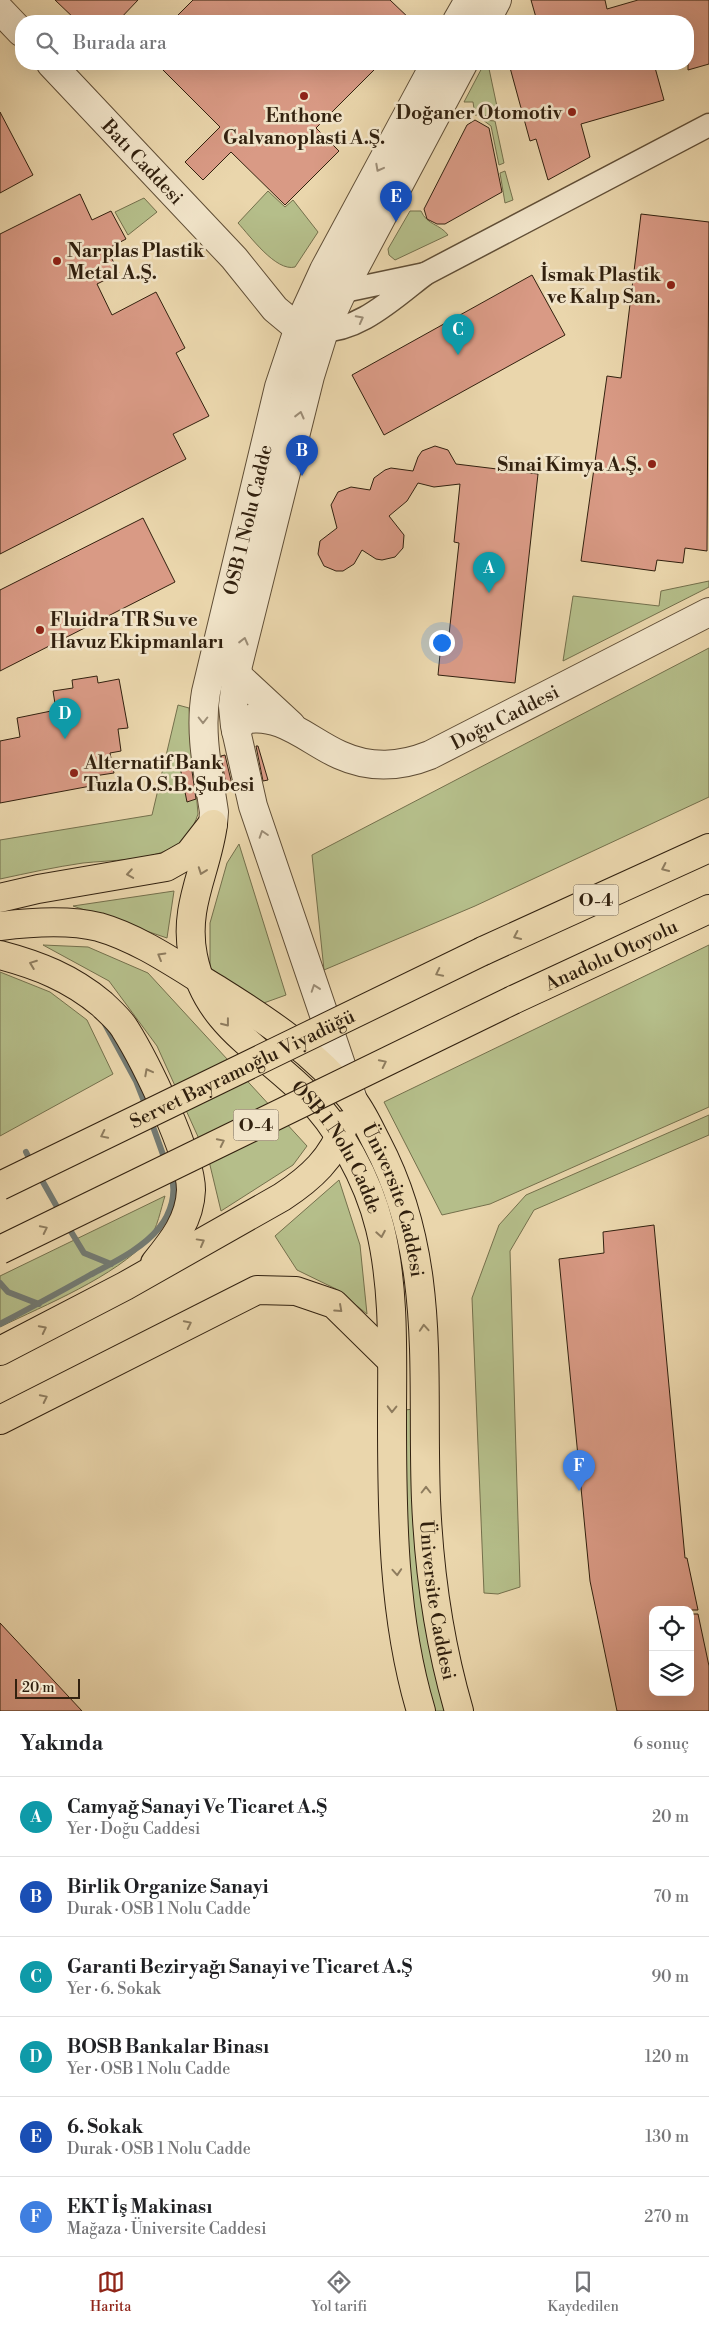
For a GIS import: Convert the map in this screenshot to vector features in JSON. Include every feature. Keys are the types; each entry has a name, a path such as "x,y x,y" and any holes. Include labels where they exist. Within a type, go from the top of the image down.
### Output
{"main road":[{"path":"0,898 38,889 166,867 189,854 213,824"},
{"name":"OSB 1 Nolu Cadde","path":"213,824 210,849 193,896 192,954 199,979 215,1009 233,1031 303,1091 330,1122 361,1176 379,1226 388,1277 392,1360"},
{"name":"Servet Bayramoğlu Viyadüğü","path":"0,1186 483,951 709,848"},
{"name":"Anadolu Otoyolu","path":"0,1250 513,1000 709,909"},
{"name":"Üniversite Caddesi","path":"0,926 34,923 98,927 138,943 256,1013 329,1072 353,1100 388,1164 413,1243 422,1292 425,1344 426,1498 429,1553 437,1625 458,1711"},
{"path":"0,955 30,962 58,974 81,988 103,1005 124,1027 154,1084 185,1159 191,1189 187,1214 175,1239 146,1274"},
{"path":"0,1351 146,1274 282,1197 307,1180 321,1167 340,1139 353,1100"},
{"path":"0,1420 257,1290 296,1291 334,1304 392,1360"},
{"name":"Üniversite Caddesi","path":"392,1360 393,1487 399,1595 421,1711"}],"street":[{"path":"460,15 469,0"},
{"path":"489,15 497,0"},
{"path":"0,10 15,26"},
{"name":"Batı Caddesi","path":"57,70 234,258 275,310 286,320 312,329"},
{"name":"OSB 1 Nolu Cadde","path":"213,824 214,812 202,713 280,386 312,329 326,294 431,70"},
{"name":"OSB 1 Nolu Cadde","path":"326,294 459,70"},
{"path":"312,329 359,320 425,274 709,125"},
{"name":"Batı Caddesi","path":"234,258 283,293 326,294"},
{"path":"326,294 425,274"},
{"name":"OSB 1 Nolu Cadde","path":"312,329 310,376 237,675 233,706 236,731 254,806 353,1100"},
{"name":"Doğu Caddesi","path":"236,731 244,720 258,717 295,730 339,755 357,761 387,766 413,762 709,612"},
{"path":"209,680 217,673 223,672 237,675"},
{"name":"Doğu Caddesi","path":"237,675 295,730"}],"green space":[{"path":"481,70 489,70 499,116 475,115 473,102 464,102"},
{"path":"483,120 495,121 504,163 499,165 491,126"},
{"path":"505,171 513,200 505,203 500,173"},
{"path":"268,191 285,207 293,200 318,232 295,267 288,267 272,259 238,223"},
{"path":"144,198 157,212 128,235 115,212"},
{"path":"410,211 421,211 430,222 448,235 395,260 389,255 388,249"},
{"path":"709,581 709,587 563,661 573,596 659,606 661,591"},
{"path":"709,648 709,797 475,906 324,970 312,855"},
{"path":"178,705 189,708 198,814 194,825 185,838 176,846 150,856 83,863 0,879 0,840 152,815"},
{"path":"239,844 286,995 261,1004 210,968 210,923 227,863"},
{"path":"174,891 167,938 73,906"},
{"path":"43,945 88,947 148,973 307,1146 293,1165 221,1211 209,1161 157,1046 109,981"},
{"path":"709,945 709,1107 490,1204 442,1215 384,1102"},
{"path":"0,972 50,992 87,1020 113,1074 0,1136"},
{"path":"709,1115 709,1135 534,1210 510,1251 520,1587 498,1594 484,1593 472,1298 499,1225 526,1195"},
{"path":"339,1180 360,1245 367,1314 336,1289 297,1270 275,1236"},
{"path":"165,1196 157,1225 152,1235 135,1253 118,1266 79,1289 0,1327 0,1276"},
{"path":"415,1409 446,1711 434,1711 417,1638 409,1582 404,1410"}],"building":[{"path":"55,0 138,0 124,15 71,15"},
{"path":"193,0 390,0 406,15 178,15"},
{"path":"531,0 605,0 607,9 638,0 709,0 709,64 694,68 694,15 535,15"},
{"path":"163,70 374,70 316,128 339,151 285,205 231,152 203,180 185,162 220,127"},
{"name":"Doğaner Otomotiv","path":"511,70 656,70 664,100 581,124 590,157 548,180 536,139 530,141"},
{"path":"0,112 33,175 0,193"},
{"path":"475,120 489,128 502,192 445,224 437,224 427,219 424,209 467,125"},
{"path":"80,194 92,220 111,211 126,239 107,249 119,273 97,284 112,315 156,292 185,348 176,353 209,416 173,434 186,459 0,554 0,234"},
{"name":"Sınai Kimya A.Ş.","path":"641,214 709,222 707,551 685,548 683,563 657,560 655,571 581,561 607,376 621,378"},
{"path":"532,275 565,335 384,435 352,375"},
{"path":"435,446 448,450 456,464 538,474 515,683 438,675 441,644 448,644 459,543 454,542 460,484 434,487 418,483 407,501 389,516 404,535 403,548 395,557 382,560 376,559 362,550 354,564 343,571 336,571 324,566 318,554 320,541 337,528 331,505 338,492 351,487 370,490 374,478 391,468 413,471 422,451"},
{"name":"Fluidra TR Su ve Havuz Ekipmanları","path":"143,518 175,582 0,671 0,590"},
{"path":"97,676 98,683 119,679 128,728 118,729 121,751 110,753 114,773 94,776 96,785 0,803 0,741 20,737 17,718 56,710 53,691 73,688 72,680"},
{"path":"256,746 258,746 268,780 263,781"},
{"path":"225,755 233,789 227,791 221,756"},
{"path":"191,764 196,799 187,802 180,767"},
{"path":"654,1225 685,1558 687,1558 698,1610 694,1610 694,1606 649,1606 649,1696 694,1696 694,1614 698,1614 709,1666 709,1711 617,1711 590,1581 559,1259 604,1253 603,1232"},
{"path":"0,1623 82,1711 0,1711"}],"waterway":[{"path":"105,1024 136,1081 147,1109"},
{"path":"151,1121 166,1163"},
{"path":"26,1152 32,1164"},
{"path":"39,1175 61,1214"},
{"path":"0,1324 118,1260 152,1236 167,1216 172,1203 173,1182 171,1175"},
{"path":"67,1225 84,1253 111,1264"},
{"path":"0,1283 8,1292 39,1304"}],"place":[{"name":"Enthone Galvanoplasti A.Ş.","path":"304,96"},
{"name":"Doğaner Otomotiv","path":"572,112"},
{"name":"6. Sokak","path":"396,222"},
{"name":"Narplas Plastik Metal A.Ş.","path":"57,261"},
{"name":"İsmak Plastik ve Kalıp San.","path":"671,285"},
{"name":"Garanti Beziryağı Sanayi ve Ticaret A.Ş","path":"458,355"},
{"name":"Sınai Kimya A.Ş.","path":"652,464"},
{"name":"Birlik Organize Sanayi","path":"302,476"},
{"name":"Camyağ Sanayi Ve Ticaret A.Ş","path":"489,593"},
{"name":"Fluidra TR Su ve Havuz Ekipmanları","path":"40,630"},
{"name":"BOSB Bankalar Binası","path":"65,739"},
{"name":"Alternatif Bank Tuzla O.S.B. Şubesi","path":"74,773"},
{"name":"EKT İş Makinası","path":"579,1491"}]}
